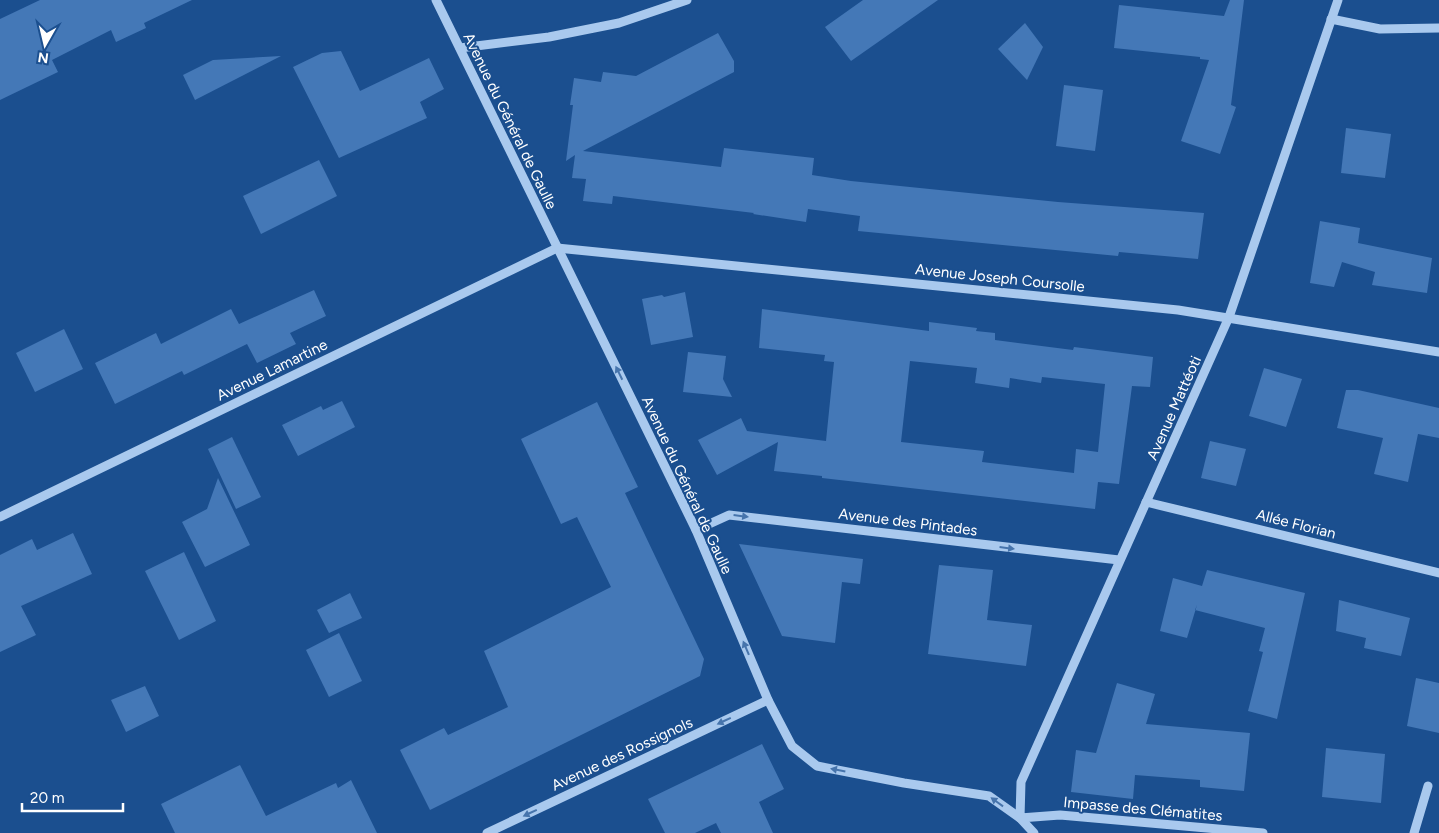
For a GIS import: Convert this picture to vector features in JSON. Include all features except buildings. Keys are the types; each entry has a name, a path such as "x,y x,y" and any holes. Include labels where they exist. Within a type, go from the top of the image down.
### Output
{"street":[{"name":"Avenue du Général de Gaulle","path":"436,0 696,530 768,700 792,746 817,766 904,783 989,796 1020,818 1034,833"},
{"path":"460,48 549,37 619,23 687,0"},
{"name":"Avenue Mattéoti","path":"1020,818 1020,782 1229,317 1338,0"},
{"path":"1331,19 1380,29 1439,28"},
{"name":"Avenue Joseph Coursolle","path":"557,248 1229,317 1439,352"},
{"name":"Avenue Lamartine","path":"0,517 557,248"},
{"name":"Allée Florian","path":"1146,502 1439,573"},
{"name":"Avenue des Pintades","path":"696,530 729,515 1119,560"},
{"name":"Avenue des Rossignols","path":"487,833 768,700"},
{"path":"1414,833 1428,786"},
{"name":"Impasse des Clématites","path":"1020,818 1060,815 1263,833"}]}
